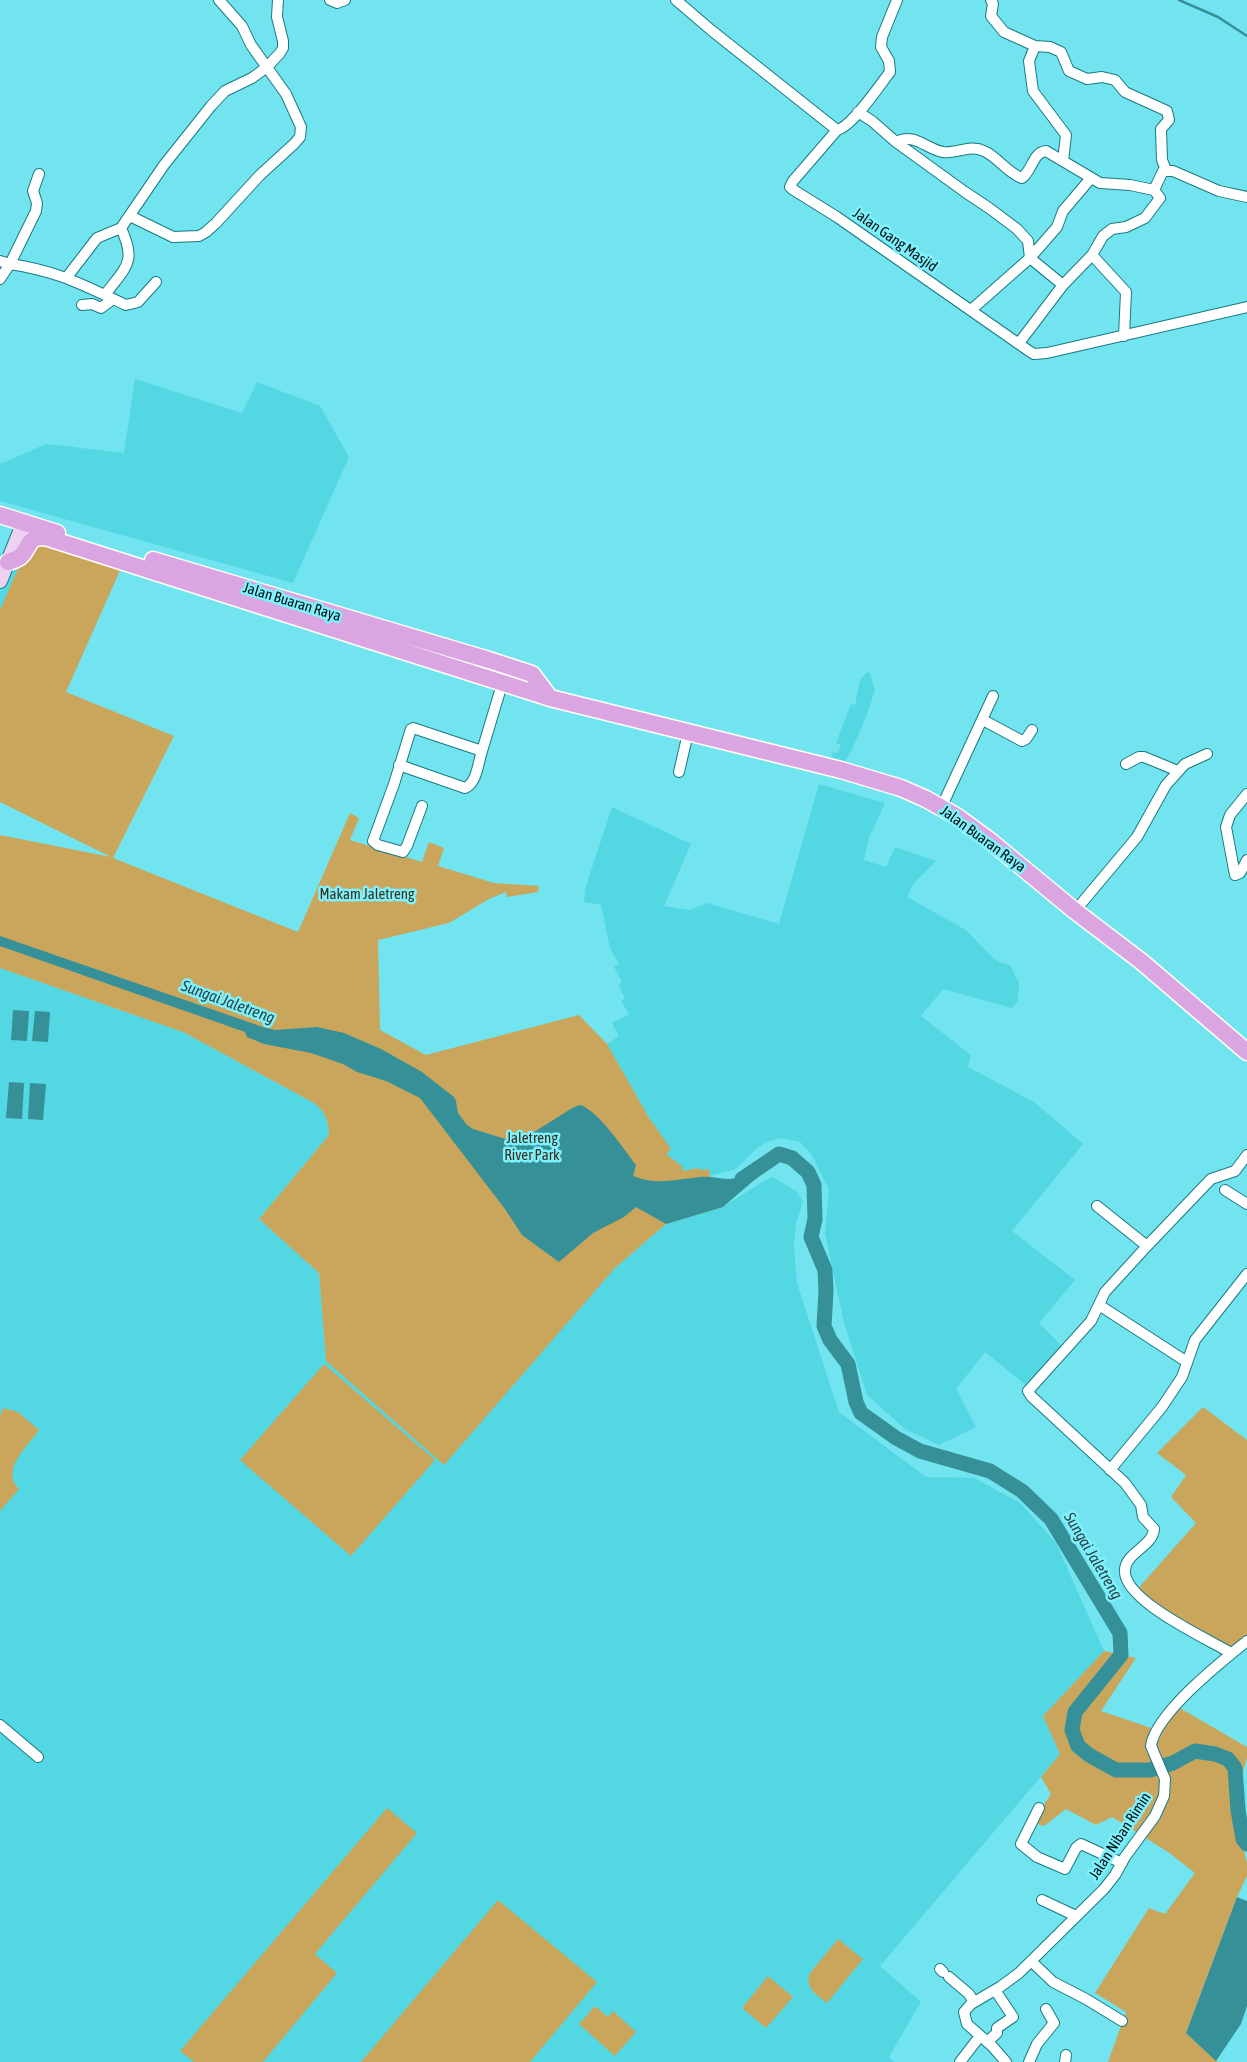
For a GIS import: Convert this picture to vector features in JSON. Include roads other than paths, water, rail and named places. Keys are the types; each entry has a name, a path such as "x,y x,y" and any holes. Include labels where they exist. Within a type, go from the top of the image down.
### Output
{"main road":[{"name":"Jalan Buaran Raya","path":"3,516 257,606 503,681 550,698 688,733 762,749 901,788 941,808 989,840 1075,911 1142,962 1247,1052"},
{"path":"0,581 24,522"},
{"name":"Jalan Buaran Raya","path":"8,562 20,556 30,541 39,537 99,550 532,674 550,698"}],"street":[{"path":"130,216 173,237 199,236 216,223 260,175 300,137 302,127 286,94 251,44 242,26 219,0"},
{"path":"67,277 97,238 121,228 164,165 225,91 252,78 267,67 283,48 277,17 278,0"},
{"path":"330,0 337,3 345,0"},
{"path":"676,0 837,130 846,126 890,72 889,61 881,47 882,37 897,0"},
{"path":"991,0 993,4 991,16 1004,32 1034,46 1050,47 1061,52 1069,71 1087,79 1102,77 1115,80 1125,92 1167,111 1169,120 1161,129 1162,160 1166,170"},
{"path":"1034,46 1029,61 1033,91 1066,135 1063,161"},
{"path":"858,112 872,121 896,142 1017,229 1028,241 1030,258 1063,285"},
{"name":"Jalan Gang Masjid","path":"837,130 793,181 790,187 792,190 837,217 1034,354 1124,336 1247,307"},
{"path":"896,142 902,139 911,139 944,152 969,148 984,150 1022,178 1041,151 1046,151 1100,183 1130,185 1154,190 1160,198 1148,216 1129,226 1116,228 1103,236 1092,255 1063,285 1019,343"},
{"path":"1154,190 1162,172 1166,170 1173,171 1218,191 1247,198"},
{"path":"0,279 5,262 36,211 37,203 33,189 39,174"},
{"path":"971,310 1030,258 1057,227 1063,211 1091,178"},
{"path":"82,305 92,304 101,308 128,264 129,249 121,228"},
{"path":"1092,255 1126,292 1124,336"},
{"path":"5,262 67,277 126,306 134,305 156,282"},
{"path":"399,765 465,788 471,785 503,681"},
{"path":"941,808 993,696"},
{"path":"983,720 1022,741 1026,739 1032,730"},
{"path":"422,806 403,852 378,845 373,841 411,729 413,728 482,751"},
{"path":"679,772 688,733"},
{"path":"1075,911 1137,837 1163,789 1178,771 1185,764 1207,754"},
{"path":"1126,764 1139,757 1144,757 1178,771"},
{"path":"1230,853 1246,861 1240,873 1235,876 1230,853 1226,833 1227,821 1247,794"},
{"path":"1231,1653 1150,1607 1135,1593 1126,1579 1125,1568 1133,1555 1151,1538 1154,1529 1143,1517 1141,1505 1125,1483 1031,1396 1028,1391 1091,1321 1105,1292 1147,1246 1211,1179 1236,1171 1247,1155"},
{"path":"1225,1190 1247,1204"},
{"path":"1097,1206 1147,1246"},
{"path":"1110,1470 1162,1407 1182,1377 1195,1340 1247,1274"},
{"path":"1099,1305 1187,1362"},
{"name":"Jalan Niban Rimin","path":"974,2002 1019,1973 1107,1886 1155,1816 1165,1792 1165,1779 1151,1746 1158,1727 1196,1683 1247,1641"},
{"path":"0,1725 38,1757"},
{"path":"1039,1808 1021,1844 1030,1853 1065,1869 1076,1848 1081,1844 1122,1863"},
{"path":"1042,1900 1076,1916"},
{"path":"1031,1961 1053,1982 1122,2021"},
{"path":"944,1973 969,1994 974,2002 966,2008 964,2016 967,2024 1006,2062"},
{"path":"960,2062 984,2039 997,2033 996,2028 1013,2017 995,1990"},
{"path":"1028,2062 1037,2044 1054,2023 1046,2009"}],"waterway":[{"path":"1179,0 1218,17 1247,36"},
{"name":"Sungai Jaletreng","path":"742,1179 779,1154 792,1158 808,1172 814,1185 815,1219 811,1237 825,1270 824,1326 830,1340 848,1364 856,1402 861,1413 896,1438 920,1451 990,1471 1022,1491 1051,1519 1120,1633 1121,1655 1075,1712 1072,1730 1078,1746 1089,1755 1116,1770 1150,1770 1173,1763 1195,1751 1215,1754 1228,1759 1235,1768 1238,1810 1243,1839 1247,1844"}],"park label":[{"name":"Makam Jaletreng","path":"367,894"},
{"name":"Jaletreng River Park","path":"532,1146"}]}
